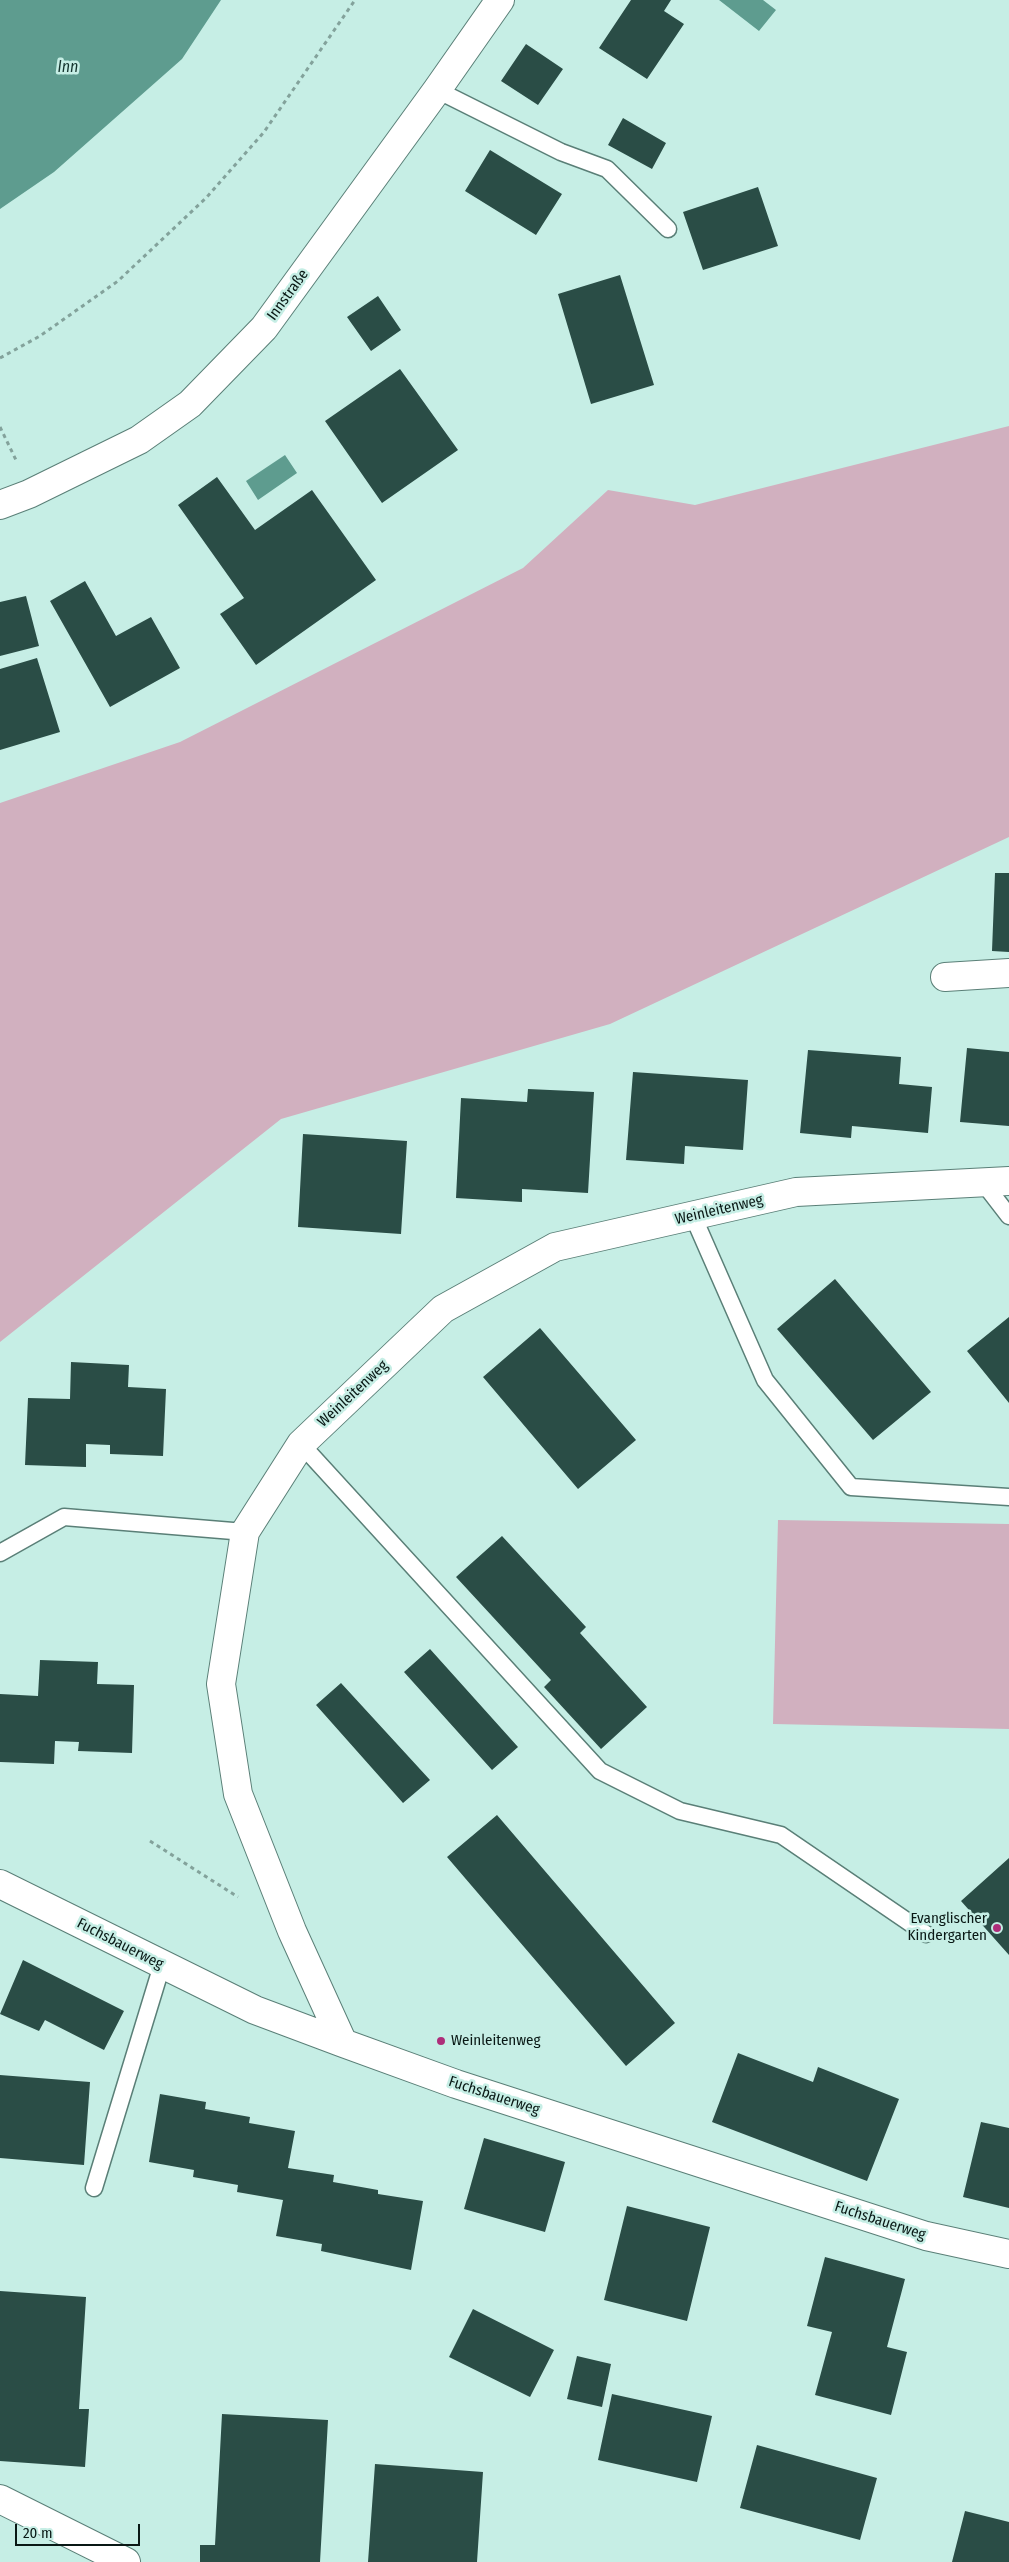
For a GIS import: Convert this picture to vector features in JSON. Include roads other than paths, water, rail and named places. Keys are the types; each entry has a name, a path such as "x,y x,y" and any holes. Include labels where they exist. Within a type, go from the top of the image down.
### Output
{"street":[{"name":"Innstraße","path":"0,505 29,494 139,440 190,404 264,328 500,0"},
{"path":"945,977 1009,973"},
{"name":"Weinleitenweg","path":"343,2043 292,1931 238,1794 221,1684 245,1532 301,1444 443,1309 555,1247 796,1192 1009,1181"},
{"name":"Fuchsbauerweg","path":"0,1884 255,2010 343,2043 466,2087 926,2236 1009,2254"},
{"path":"0,2499 126,2562"}],"lane":[{"path":"437,90 562,152 607,169 668,229"},
{"path":"982,1181 1009,1216"},
{"path":"692,1216 765,1380 851,1487 1009,1497"},
{"path":"301,1444 600,1771 680,1811 781,1835 926,1934"},
{"path":"0,1552 64,1517 245,1532"},
{"path":"94,2188 162,1965"}],"water":[{"name":"Inn","path":"0,0 221,0 182,59 54,172 0,209"},
{"path":"719,0 763,0 776,10 759,31"},
{"path":"285,455 297,473 258,500 246,481"}],"place":[{"name":"Evanglischer Kindergarten","path":"997,1928"},
{"name":"Weinleitenweg","path":"441,2041"}]}
